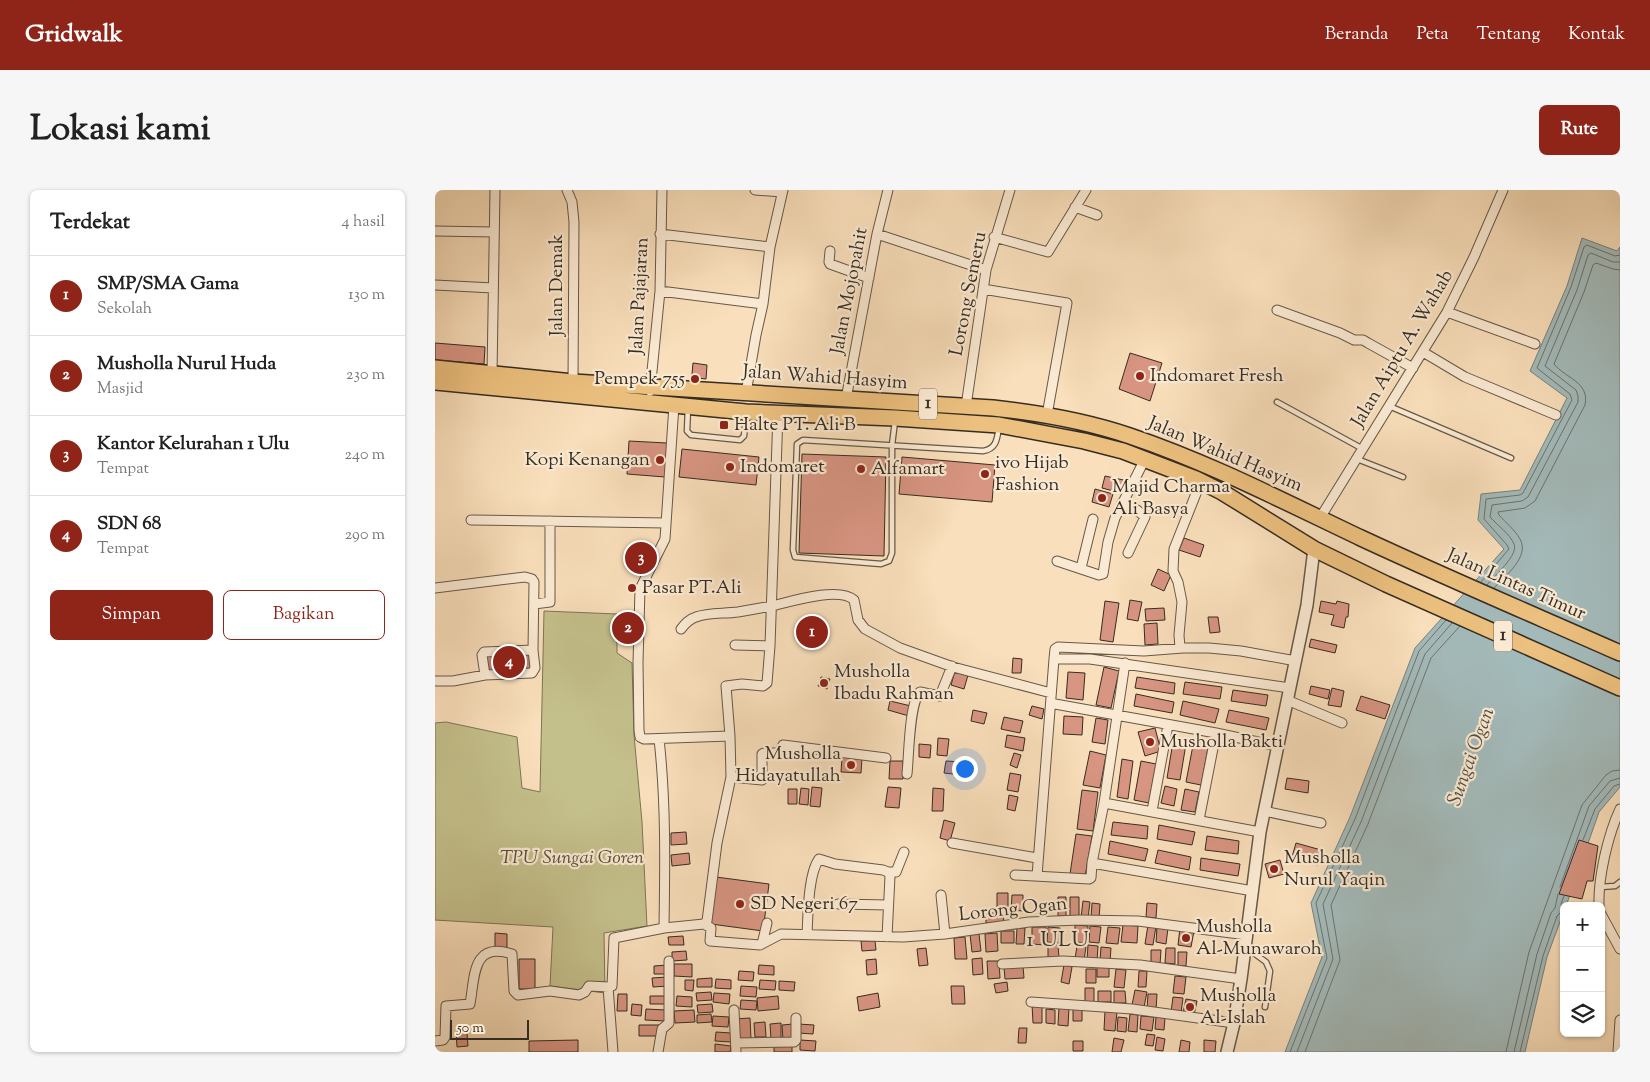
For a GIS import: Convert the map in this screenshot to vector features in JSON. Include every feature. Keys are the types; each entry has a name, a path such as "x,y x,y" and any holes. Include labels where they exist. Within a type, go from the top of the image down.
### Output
{"highway":[{"name":"Jalan Wahid Hasyim","path":"435,368 573,382 965,406 1027,412 1129,435 1203,463 1395,553"},
{"name":"Jalan Wahid Hasyim","path":"435,382 746,412 895,418 999,425 1084,441 1123,451 1201,481 1314,549 1386,584 1620,688"},
{"path":"1084,441 1087,425"},
{"name":"Jalan Lintas Timur","path":"1395,553 1620,653"}],"street":[{"path":"492,374 495,190"},
{"name":"Jalan Demak","path":"567,190 572,202 574,222 573,382"},
{"name":"Jalan Pajajaran","path":"649,404 660,291 662,190"},
{"path":"746,393 763,304 770,247 783,191 755,190"},
{"name":"Jalan Mojopahit","path":"846,399 887,190"},
{"name":"Lorong Semeru","path":"965,406 986,270 994,237 1010,190"},
{"path":"994,237 1049,252 1086,190"},
{"name":"Jalan Aiptu A. Wahab","path":"1320,518 1447,312 1474,258 1500,191"},
{"path":"1075,206 1097,215"},
{"path":"435,232 494,232"},
{"path":"660,234 770,247"},
{"path":"877,234 986,270"},
{"path":"830,251 830,264 869,278"},
{"path":"435,284 493,288"},
{"path":"983,289 1067,303 1047,416"},
{"path":"660,291 763,304"},
{"path":"1277,310 1354,340 1363,340 1413,368"},
{"path":"1447,312 1535,344"},
{"path":"1423,352 1465,377 1556,415"},
{"path":"681,406 665,539 642,584 640,594 639,730 640,736 644,739 730,736"},
{"path":"704,924 707,921 717,843 731,777 729,711 725,687 735,684 765,686 767,683 772,606 778,413"},
{"path":"1057,561 1099,575 1104,572 1111,528 1145,460"},
{"path":"1180,648 1179,635 1182,602 1178,582 1173,571 1174,549 1201,481"},
{"path":"1122,504 1137,510 1145,516 1128,553"},
{"path":"1081,568 1093,519"},
{"path":"471,520 666,523"},
{"path":"534,604 550,602 550,521"},
{"path":"1227,1052 1241,979 1260,832 1307,605 1314,549"},
{"path":"435,588 529,578 534,582 533,650 535,668 533,672 485,675 453,681 435,681"},
{"path":"681,629 690,620 698,616 772,606 799,598 821,595 850,597 855,602 858,620 869,632 900,648 952,666 1051,692"},
{"path":"735,645 770,646"},
{"path":"1037,876 1055,649 1058,647 1090,648 1144,652 1180,648 1209,648 1241,650 1295,661"},
{"path":"1090,648 1090,659"},
{"path":"485,675 482,655 484,652 533,650"},
{"path":"1055,659 1090,659 1290,688"},
{"path":"1015,875 1090,879 1104,803 1125,664"},
{"path":"907,774 912,727 911,717 915,699 920,692 940,696 952,666"},
{"path":"1287,700 1342,723"},
{"path":"1055,704 1277,746"},
{"path":"1152,811 1168,725"},
{"path":"1199,820 1216,733"},
{"path":"659,739 664,784 664,928"},
{"path":"731,777 762,780 762,754 779,753 783,745 886,758"},
{"path":"1104,803 1260,832"},
{"path":"1599,902 1600,887 1610,833 1620,809"},
{"path":"1264,811 1321,822"},
{"path":"952,843 1037,858"},
{"path":"807,935 809,897 818,860 896,872 904,852"},
{"path":"1092,863 1253,891"},
{"path":"887,937 890,880 888,872"},
{"path":"941,895 945,934"},
{"path":"838,904 888,905"},
{"name":"Lorong Ogan","path":"762,944 781,934 887,937 945,934 1029,922 1080,920 1138,921 1247,935"},
{"path":"1605,921 1620,949"},
{"path":"435,1041 443,1040 445,1037 446,1006 470,1004 479,959 492,951 512,954 515,991 518,995 550,991 579,995 583,994 589,986 611,987 613,984 614,938 664,928 704,924 711,928 710,941 762,944 767,923"},
{"path":"658,1052 662,1029 669,1023 669,961"},
{"path":"1002,964 1063,961 1140,965 1241,979"},
{"path":"608,987 613,1052"},
{"path":"1031,1002 1133,1009 1234,1023"},
{"path":"735,1010 736,1048 761,1043 793,1043 796,1041 796,1018"},
{"path":"1618,1052 1620,1020"},
{"path":"761,1043 768,1052"}],"lane":[{"path":"1277,402 1363,449"},
{"path":"681,406 687,432 691,436 742,439 744,436 746,412"},
{"path":"1389,406 1511,458"},
{"path":"895,418 892,445 892,553 889,561 881,564 823,558 799,558 795,556 793,550 798,442 803,440 892,445 988,451 992,449 996,442 999,425"},
{"path":"1357,459 1403,477"},
{"path":"1600,887 1615,886 1620,882"},
{"path":"1245,950 1251,951 1266,962 1270,971 1265,1007"}],"green space":[{"name":"TPU Sungai Goren","path":"544,611 617,614 617,653 632,663 634,735 642,822 647,926 604,933 605,993 550,986 553,927 435,920 435,723 446,722 517,737 522,788 540,792"}],"water":[{"name":"Sungai Ogan","path":"1582,238 1617,251 1620,247 1620,787 1599,812 1567,902 1560,902 1560,922 1547,957 1525,1052 1285,1052 1322,957 1311,903 1350,817 1415,648 1504,549 1478,520 1481,494 1520,490 1567,398 1530,371 1567,286"}],"building":[{"path":"435,343 485,347 484,364 435,360"},
{"name":"Indomaret Fresh","path":"1130,353 1162,363 1150,401 1119,389"},
{"path":"693,363 707,365 706,379 697,378 697,386 691,385"},
{"path":"629,441 667,443 665,477 627,474"},
{"path":"682,449 759,457 756,485 679,477"},
{"path":"802,454 886,457 884,556 799,553"},
{"path":"902,457 995,465 992,502 899,494"},
{"path":"1105,476 1128,481 1125,494 1102,488"},
{"name":"Majid Charma Ali Basya","path":"1095,489 1113,494 1109,507 1092,502"},
{"path":"1184,538 1204,545 1200,557 1179,550"},
{"path":"634,547 649,548 648,570 632,569"},
{"path":"1158,569 1171,575 1164,591 1151,585"},
{"path":"1130,600 1142,602 1138,621 1127,619"},
{"path":"1105,601 1119,603 1113,642 1100,640"},
{"path":"1321,601 1336,604 1337,601 1349,604 1348,617 1346,617 1344,628 1331,625 1334,615 1319,612"},
{"path":"1164,608 1165,620 1146,621 1145,609"},
{"path":"1208,617 1218,617 1220,632 1210,633"},
{"path":"623,621 633,621 633,635 622,635"},
{"path":"1157,623 1158,644 1145,645 1144,624"},
{"path":"1311,639 1337,645 1335,653 1309,647"},
{"path":"531,654 531,670 487,671 486,655"},
{"path":"1013,658 1022,659 1021,673 1012,673"},
{"path":"1104,667 1119,671 1111,708 1096,705"},
{"path":"955,671 968,675 964,689 951,685"},
{"path":"1068,672 1085,673 1083,700 1066,698"},
{"name":"Musholla Ibadu Rahman","path":"821,677 830,679 827,689 818,686"},
{"path":"1137,677 1175,683 1174,694 1135,688"},
{"path":"1185,682 1222,687 1220,699 1183,694"},
{"path":"1311,686 1330,690 1328,699 1309,694"},
{"path":"1332,688 1344,691 1341,707 1328,705"},
{"path":"1233,690 1268,695 1266,706 1231,701"},
{"path":"1136,694 1174,702 1172,713 1134,706"},
{"path":"1361,696 1390,705 1385,719 1356,710"},
{"path":"890,701 911,706 909,716 888,710"},
{"path":"1183,701 1219,709 1215,723 1180,715"},
{"path":"1032,706 1044,709 1042,719 1029,715"},
{"path":"973,710 987,713 984,724 971,721"},
{"path":"1229,710 1269,718 1266,730 1226,722"},
{"path":"1064,716 1083,717 1082,735 1063,734"},
{"path":"1004,717 1023,721 1020,733 1001,729"},
{"path":"1096,718 1108,720 1105,744 1092,742"},
{"name":"Musholla Bakti","path":"1155,728 1161,751 1145,756 1138,732"},
{"path":"1007,735 1025,738 1023,751 1005,747"},
{"path":"938,738 949,739 947,756 937,755"},
{"path":"1194,740 1209,743 1201,785 1186,782"},
{"path":"1173,742 1186,744 1180,780 1167,778"},
{"path":"919,744 931,745 930,758 919,757"},
{"path":"1090,751 1106,755 1100,788 1083,785"},
{"path":"1014,753 1021,755 1017,768 1010,765"},
{"name":"Musholla Hidayatullah","path":"842,757 862,758 861,773 841,772"},
{"path":"1122,759 1133,761 1128,799 1117,797"},
{"path":"890,761 903,761 903,779 889,779"},
{"path":"946,761 963,762 962,775 944,773"},
{"path":"1141,761 1156,764 1149,803 1134,800"},
{"path":"1010,773 1021,775 1018,792 1007,790"},
{"path":"1287,778 1309,781 1308,793 1285,789"},
{"path":"1165,786 1177,789 1174,806 1161,803"},
{"path":"812,787 822,788 820,807 810,806"},
{"path":"888,787 901,788 899,808 885,807"},
{"path":"801,788 809,789 808,805 799,804"},
{"path":"933,788 944,789 943,811 932,811"},
{"path":"788,789 797,789 797,804 788,804"},
{"path":"1185,789 1199,792 1195,812 1181,810"},
{"path":"1082,790 1098,792 1093,831 1077,829"},
{"path":"1009,795 1018,797 1015,811 1007,809"},
{"path":"944,820 955,823 950,841 940,838"},
{"path":"1113,822 1148,826 1147,839 1111,835"},
{"path":"1159,825 1195,832 1192,845 1157,839"},
{"path":"686,832 687,844 671,845 671,833"},
{"path":"1076,834 1092,836 1085,877 1070,874"},
{"path":"1207,836 1239,841 1238,854 1205,850"},
{"path":"1579,840 1598,846 1593,881 1587,881 1582,899 1559,894"},
{"path":"1110,841 1148,849 1145,861 1108,854"},
{"path":"1296,843 1321,850 1317,865 1292,857"},
{"path":"1158,850 1191,857 1189,870 1155,863"},
{"path":"689,853 690,864 672,866 671,855"},
{"path":"1201,858 1240,864 1238,876 1200,870"},
{"name":"Musholla Nurul Yaqin","path":"1280,860 1284,874 1269,878 1265,864"},
{"name":"SD Negeri 67","path":"716,877 769,884 763,931 711,924"},
{"path":"997,893 1008,893 1008,909 997,909"},
{"path":"1012,895 1023,895 1023,911 1011,910"},
{"path":"1058,897 1066,897 1066,916 1058,916"},
{"path":"1070,897 1079,897 1079,918 1070,918"},
{"path":"1083,901 1090,902 1088,918 1081,918"},
{"path":"1092,903 1100,904 1099,919 1091,918"},
{"path":"1147,903 1157,904 1156,918 1146,917"},
{"path":"986,913 1003,913 1004,923 986,923"},
{"path":"1075,925 1088,926 1087,943 1075,942"},
{"path":"1123,925 1138,926 1137,943 1121,942"},
{"path":"1148,925 1156,926 1153,945 1145,944"},
{"path":"1090,926 1101,927 1099,943 1089,942"},
{"path":"1032,927 1046,927 1046,945 1032,944"},
{"path":"1048,927 1060,928 1059,943 1047,942"},
{"path":"1108,927 1120,928 1118,944 1106,943"},
{"path":"1157,927 1168,928 1166,944 1156,942"},
{"path":"1017,928 1025,928 1024,944 1016,944"},
{"name":"Musholla Al-Munawaroh","path":"1180,928 1194,931 1191,947 1178,945"},
{"path":"1001,931 1014,931 1014,943 1001,943"},
{"path":"495,933 507,934 507,949 495,948"},
{"path":"997,933 998,951 986,952 985,934"},
{"path":"970,934 979,934 981,951 972,952"},
{"path":"683,936 684,945 669,945 668,937"},
{"path":"965,937 967,959 955,959 954,938"},
{"path":"861,941 875,941 876,950 862,951"},
{"path":"1048,945 1058,945 1059,958 1048,958"},
{"path":"1088,945 1098,946 1097,961 1087,960"},
{"path":"1077,946 1086,947 1084,960 1075,959"},
{"path":"1101,947 1111,948 1110,962 1100,961"},
{"path":"926,948 928,965 919,966 917,949"},
{"path":"1166,948 1175,948 1175,964 1165,963"},
{"path":"1151,950 1161,950 1160,965 1151,964"},
{"path":"686,951 687,960 672,961 672,952"},
{"path":"1178,952 1187,952 1186,966 1178,966"},
{"path":"982,958 983,974 973,975 972,959"},
{"path":"519,959 535,959 535,989 519,989"},
{"path":"876,959 877,974 867,975 866,960"},
{"path":"987,961 999,961 1000,978 988,979"},
{"path":"674,964 692,964 692,977 674,976"},
{"path":"668,965 669,974 654,974 654,966"},
{"path":"759,965 774,966 774,975 758,974"},
{"path":"1064,965 1072,967 1069,984 1061,982"},
{"path":"1109,965 1109,977 1097,977 1097,966"},
{"path":"1023,966 1024,978 1005,979 1004,967"},
{"path":"1086,969 1096,969 1096,983 1086,983"},
{"path":"1116,969 1126,970 1124,988 1114,987"},
{"path":"739,971 754,972 753,981 738,980"},
{"path":"1139,971 1147,971 1146,987 1138,987"},
{"path":"1175,976 1186,977 1184,994 1173,993"},
{"path":"667,977 668,986 653,987 652,978"},
{"path":"712,978 712,987 697,987 697,979"},
{"path":"716,979 731,980 731,989 715,988"},
{"path":"685,980 694,980 693,991 685,990"},
{"path":"760,980 776,981 775,990 759,989"},
{"path":"779,981 795,982 794,991 779,990"},
{"path":"1007,982 1008,991 996,993 994,984"},
{"path":"741,986 757,987 756,997 740,996"},
{"path":"951,986 964,986 965,1004 952,1004"},
{"path":"1085,988 1094,988 1094,1003 1085,1003"},
{"path":"1135,990 1147,992 1144,1007 1132,1005"},
{"path":"1098,991 1111,991 1111,1002 1098,1002"},
{"path":"1114,991 1125,991 1126,1003 1114,1003"},
{"path":"711,992 712,1000 697,1001 696,993"},
{"path":"714,993 730,994 729,1004 713,1002"},
{"path":"878,993 880,1007 859,1011 857,997"},
{"path":"618,994 627,994 627,1011 617,1011"},
{"path":"1148,994 1157,994 1156,1010 1147,1009"},
{"path":"650,996 669,996 669,1004 650,1004"},
{"path":"677,996 692,997 692,1007 676,1006"},
{"path":"778,996 779,1009 758,1011 757,998"},
{"path":"1173,997 1183,998 1181,1013 1171,1012"},
{"name":"Musholla Al-Islah","path":"1186,999 1197,1001 1194,1015 1183,1013"},
{"path":"741,1000 757,1001 756,1010 740,1009"},
{"path":"632,1004 642,1005 641,1016 631,1015"},
{"path":"712,1004 713,1012 698,1013 697,1005"},
{"path":"1032,1004 1042,1004 1042,1023 1033,1023"},
{"path":"1059,1007 1069,1008 1068,1026 1058,1025"},
{"path":"646,1009 666,1010 665,1021 645,1020"},
{"path":"1046,1009 1055,1010 1055,1024 1046,1023"},
{"path":"1073,1009 1082,1009 1082,1021 1073,1021"},
{"path":"694,1010 695,1022 675,1023 674,1011"},
{"path":"1105,1011 1117,1012 1115,1031 1104,1030"},
{"path":"711,1014 712,1022 697,1023 697,1015"},
{"path":"1130,1014 1138,1015 1137,1032 1128,1031"},
{"path":"713,1016 729,1017 728,1027 712,1026"},
{"path":"1141,1016 1154,1017 1152,1031 1140,1029"},
{"path":"1118,1017 1127,1018 1126,1032 1117,1031"},
{"path":"1156,1017 1165,1018 1164,1030 1155,1029"},
{"path":"750,1018 751,1039 736,1039 735,1019"},
{"path":"765,1022 766,1037 755,1037 754,1023"},
{"path":"781,1023 781,1038 771,1039 770,1024"},
{"path":"793,1024 794,1039 783,1040 782,1025"},
{"path":"798,1024 814,1025 813,1034 798,1033"},
{"path":"639,1025 659,1025 659,1036 639,1036"},
{"path":"1019,1028 1027,1028 1026,1043 1018,1043"},
{"path":"456,1032 467,1032 468,1046 457,1047"},
{"path":"716,1032 731,1033 731,1042 715,1041"},
{"path":"1147,1034 1155,1035 1153,1046 1145,1045"},
{"path":"1157,1037 1165,1039 1163,1051 1155,1050"},
{"path":"1114,1038 1124,1040 1121,1052 1112,1052"},
{"path":"578,1040 578,1052 529,1052 529,1041"},
{"path":"800,1040 816,1041 815,1051 800,1050"},
{"path":"1181,1040 1190,1042 1189,1052 1179,1052"},
{"path":"1204,1040 1216,1041 1215,1052 1204,1052"},
{"path":"1073,1041 1083,1041 1083,1051 1073,1051"},
{"path":"715,1044 731,1046 730,1052 715,1052"},
{"path":"774,1046 792,1046 792,1052 774,1052"}],"place":[{"name":"Indomaret Fresh","path":"1140,376"},
{"name":"Pempek 755","path":"695,379"},
{"name":"Halte PT. Ali B","path":"724,425"},
{"name":"Kopi Kenangan","path":"660,460"},
{"name":"Indomaret","path":"730,467"},
{"name":"Alfamart","path":"861,469"},
{"name":"ivo Hijab Fashion","path":"985,474"},
{"name":"Majid Charma Ali Basya","path":"1102,498"},
{"name":"Kantor Kelurahan 1 Ulu","path":"641,558"},
{"name":"Pasar PT.Ali","path":"632,588"},
{"name":"Musholla Nurul Huda","path":"628,628"},
{"name":"SMP/SMA Gama","path":"812,632"},
{"name":"SDN 68","path":"509,662"},
{"name":"Musholla Ibadu Rahman","path":"824,683"},
{"name":"Musholla Bakti","path":"1150,742"},
{"name":"Musholla Hidayatullah","path":"851,765"},
{"name":"Musholla Nurul Yaqin","path":"1274,869"},
{"name":"SD Negeri 67","path":"740,904"},
{"name":"Musholla Al-Munawaroh","path":"1186,938"},
{"name":"Musholla Al-Islah","path":"1190,1007"}],"district":[{"name":"1 ULU","path":"1058,941"}]}
